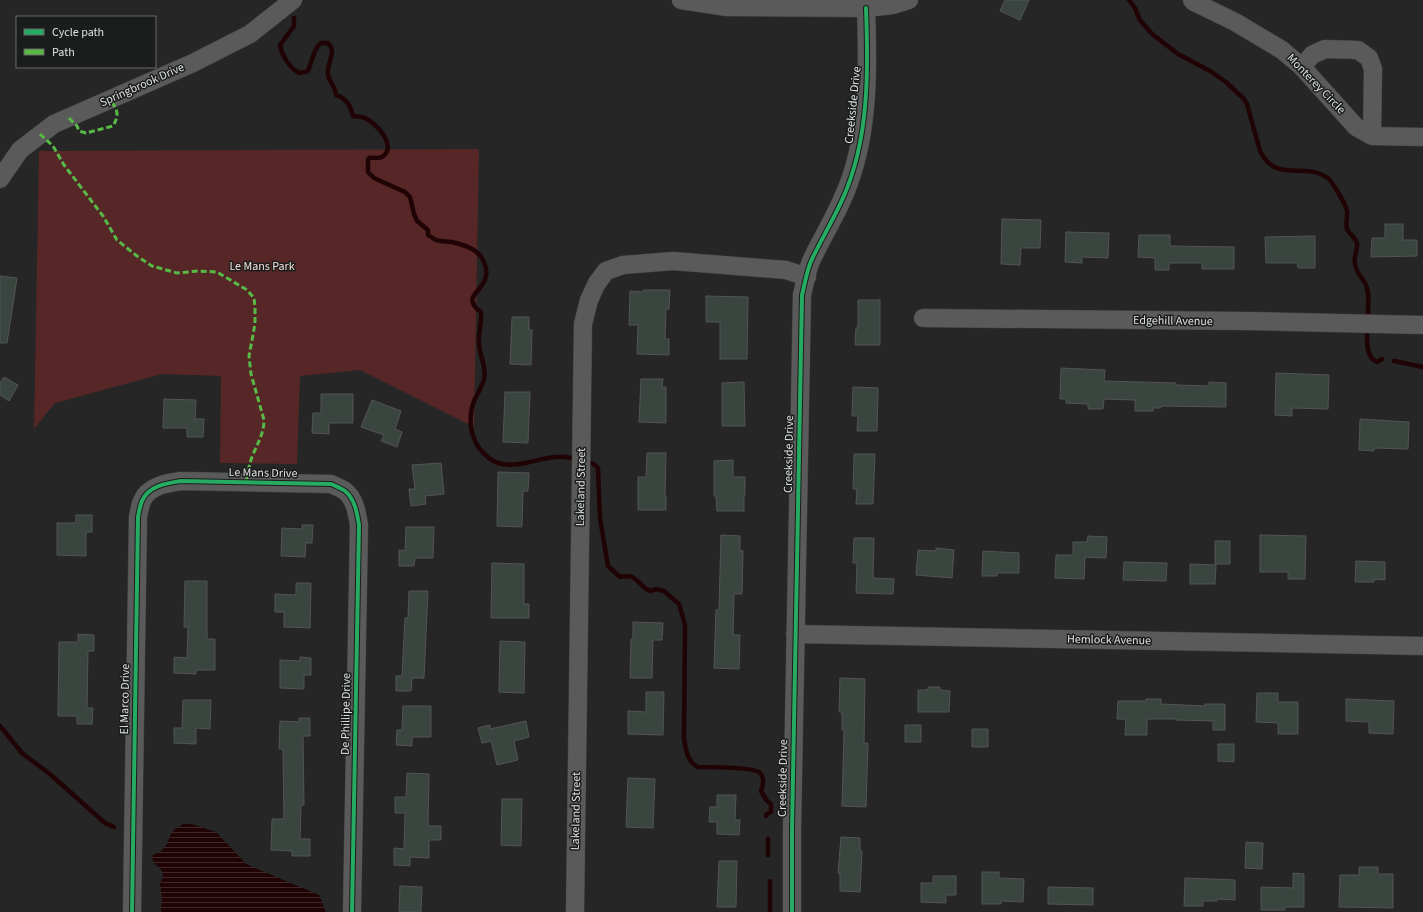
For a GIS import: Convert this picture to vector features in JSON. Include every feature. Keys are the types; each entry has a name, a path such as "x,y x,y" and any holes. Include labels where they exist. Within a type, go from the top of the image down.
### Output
{"street":[{"name":"Springbrook Drive","path":"0,179 20,150 54,124 194,63 250,34 293,0"},
{"path":"681,0 727,7 866,8 893,5 909,0"},
{"name":"Monterey Circle","path":"1192,0 1205,9 1252,32 1282,50 1302,67 1356,127 1372,136 1423,137"},
{"name":"Creekside Drive","path":"792,912 792,829 802,295 812,258 838,208 852,176 861,143 868,61 866,8"},
{"path":"1302,67 1312,55 1325,49 1358,50 1370,58 1373,69 1372,136"},
{"name":"Lakeland Street","path":"575,912 583,324 589,300 597,282 606,271 623,265 645,262 673,262 786,270 807,277"},
{"name":"Edgehill Avenue","path":"923,318 1245,321 1423,326"},
{"name":"Le Mans Drive","path":"150,490 164,483 181,481 331,484 345,490 357,509 358,517"},
{"name":"El Marco Drive","path":"132,912 138,517 142,500 150,490"},
{"name":"De Phillipe Drive","path":"352,912 359,533 358,517"},
{"name":"Hemlock Avenue","path":"796,634 1423,646"}],"green space":[{"name":"Le Mans Park","path":"479,149 474,427 360,370 300,376 297,464 220,463 221,376 162,374 55,403 34,429 39,151"}],"shaded area":[{"path":"183,824 192,824 216,832 246,864 319,895 326,912 161,912 162,897 160,884 163,877 162,871 154,863 152,858 153,855 161,851 167,844 174,830"}],"building":[{"path":"1005,0 1029,0 1020,20 1000,11"},
{"path":"1002,219 1041,220 1040,248 1021,248 1020,265 1001,264"},
{"path":"1385,224 1403,224 1403,240 1417,240 1417,256 1371,257 1372,238 1385,238"},
{"path":"1066,232 1109,233 1108,258 1082,257 1082,263 1065,262"},
{"path":"1139,235 1170,235 1170,246 1234,247 1234,269 1202,269 1202,263 1169,263 1169,270 1155,270 1155,258 1138,257"},
{"path":"1315,236 1315,268 1298,268 1297,263 1266,263 1265,237"},
{"path":"0,276 17,278 7,343 0,343"},
{"path":"643,290 670,290 669,309 666,309 665,339 669,339 669,355 637,354 638,325 629,325 630,291 643,292"},
{"path":"706,296 748,297 747,359 720,359 720,322 706,322"},
{"path":"858,300 880,300 880,345 855,345 856,328 858,328"},
{"path":"512,317 529,317 529,330 532,330 531,365 510,364"},
{"path":"1061,368 1105,370 1104,381 1176,383 1176,385 1209,386 1209,382 1226,383 1226,407 1161,406 1161,408 1153,408 1153,411 1135,411 1135,400 1104,399 1103,409 1088,409 1088,404 1066,403 1066,399 1060,399"},
{"path":"1276,373 1329,375 1328,409 1292,408 1292,416 1275,415"},
{"path":"4,377 18,385 9,401 0,395 0,383"},
{"path":"641,379 663,379 662,387 666,387 666,423 639,422"},
{"path":"744,382 745,426 722,426 722,383"},
{"path":"853,387 878,388 877,431 857,431 858,416 852,416"},
{"path":"505,392 530,392 528,443 503,442"},
{"path":"321,394 353,394 353,423 329,423 329,434 312,433 313,413 321,413"},
{"path":"164,399 196,400 195,419 204,419 203,437 187,437 187,428 163,428"},
{"path":"372,400 401,411 395,429 402,432 397,447 381,441 384,435 361,427"},
{"path":"1360,419 1409,422 1408,449 1374,448 1374,451 1359,450"},
{"path":"647,453 666,453 666,510 638,510 638,477 646,477"},
{"path":"854,454 875,454 873,504 856,504 857,489 853,489"},
{"path":"733,460 733,477 745,477 744,511 717,511 716,496 714,496 714,461"},
{"path":"441,463 444,494 425,496 426,504 411,506 409,489 415,489 412,465"},
{"path":"498,472 529,473 528,491 523,491 522,527 497,526"},
{"path":"76,515 92,515 92,532 86,532 86,556 57,555 57,523 76,523"},
{"path":"302,525 313,525 312,543 306,543 305,557 281,556 282,528 302,529"},
{"path":"406,527 434,527 433,558 415,558 414,566 399,566 399,550 405,551"},
{"path":"721,535 740,536 740,550 743,551 742,594 734,594 733,635 740,635 739,669 714,668 716,610 719,610"},
{"path":"1260,535 1306,536 1305,579 1288,579 1288,572 1260,572"},
{"path":"1088,536 1107,537 1106,558 1085,557 1084,579 1055,578 1056,555 1073,555 1073,542 1087,542"},
{"path":"854,538 874,538 873,578 894,579 893,594 856,593 857,563 853,563"},
{"path":"1215,541 1230,541 1230,564 1215,564"},
{"path":"936,548 954,550 952,578 916,575 918,550 936,551"},
{"path":"983,551 1019,553 1019,573 997,573 997,576 982,576"},
{"path":"1356,561 1385,562 1385,580 1374,579 1374,582 1355,582"},
{"path":"1124,562 1167,563 1166,581 1123,580"},
{"path":"492,563 524,564 524,604 529,604 529,618 491,618"},
{"path":"1190,564 1216,565 1215,584 1190,584"},
{"path":"185,581 207,581 207,639 215,639 215,670 196,670 196,674 174,673 174,657 187,658 188,627 184,627"},
{"path":"296,583 311,583 310,628 284,627 284,612 275,612 275,594 296,595"},
{"path":"409,591 428,591 424,678 412,678 411,691 396,691 396,676 402,676 405,618 408,618"},
{"path":"633,622 663,623 662,640 653,640 652,678 630,678"},
{"path":"78,634 94,635 94,651 88,651 87,708 93,708 92,724 77,724 77,716 58,716 59,642 78,642"},
{"path":"500,641 525,642 524,693 499,692"},
{"path":"300,657 311,658 311,675 304,675 304,689 280,688 280,660 300,661"},
{"path":"840,678 865,679 864,743 868,743 866,807 842,806 844,730 842,730 842,712 839,712"},
{"path":"928,687 940,687 940,690 950,691 949,712 918,712 918,690 928,690"},
{"path":"646,692 664,692 663,735 628,734 628,711 646,712"},
{"path":"1257,693 1278,693 1278,702 1298,702 1298,734 1278,734 1278,723 1256,722"},
{"path":"1146,699 1161,699 1161,704 1205,706 1205,704 1225,704 1225,730 1213,730 1213,721 1147,719 1147,735 1125,735 1126,719 1117,719 1118,701 1146,701"},
{"path":"1346,699 1394,701 1393,734 1369,733 1369,722 1346,721"},
{"path":"183,700 211,700 210,729 196,728 196,744 174,743 174,728 182,728"},
{"path":"403,706 431,706 431,737 412,737 412,746 396,745 397,730 402,730"},
{"path":"299,718 310,718 310,736 303,736 304,805 301,805 300,839 310,839 310,856 292,856 292,851 271,850 272,819 284,819 283,749 279,749 280,721 299,722"},
{"path":"526,721 529,737 514,741 518,760 497,765 491,741 482,743 478,728 490,725 490,729"},
{"path":"905,725 921,725 921,742 905,742"},
{"path":"972,729 988,729 988,747 972,747"},
{"path":"1218,744 1234,744 1234,762 1218,761"},
{"path":"407,773 429,774 428,826 441,826 441,840 429,840 429,858 410,857 410,866 394,865 394,848 404,849 405,813 395,813 395,797 406,797"},
{"path":"628,778 655,779 653,828 626,827"},
{"path":"717,795 736,795 735,820 740,820 739,835 717,834 717,822 709,822 710,807 717,807"},
{"path":"502,799 522,799 521,846 501,845"},
{"path":"841,837 860,838 860,850 862,851 860,892 840,891 840,874 838,873"},
{"path":"1246,842 1263,843 1262,869 1245,868"},
{"path":"719,861 737,861 736,907 717,907"},
{"path":"1359,867 1378,867 1378,874 1393,874 1393,908 1339,907 1340,875 1359,875"},
{"path":"982,872 999,872 999,878 1024,879 1023,902 1001,901 1001,904 982,904"},
{"path":"1293,873 1304,874 1304,907 1285,907 1285,910 1261,910 1261,887 1293,888"},
{"path":"933,876 956,876 956,895 946,895 946,903 921,902 921,883 933,883"},
{"path":"1185,878 1235,880 1235,900 1217,899 1217,901 1203,901 1203,906 1184,906"},
{"path":"400,886 422,887 421,912 399,912"},
{"path":"1048,887 1093,888 1093,905 1048,904"}],"waterway":[{"path":"1129,0 1135,8 1140,20 1152,34 1178,54 1210,71 1226,82 1244,99 1247,104 1260,151 1267,161 1275,167 1283,170 1310,171 1320,174 1331,181 1346,208 1347,229 1357,243 1355,256 1356,269 1368,290 1368,313"},
{"path":"294,18 294,26 280,45 284,57 289,64 299,73 308,71 318,46 321,43 328,43 332,50 328,74 335,89 336,95 340,96 348,103 353,116 362,117 373,123 383,134 386,140 388,147 387,152 380,158 369,158 368,172 374,178 405,192 410,197 417,221 428,230 428,235 438,241 452,242 471,248 479,254 484,262 486,277 484,283 472,299 474,305 481,312 479,343 485,374 481,388 474,401 471,413 472,432 479,448 492,461 507,465 553,457 571,458"},
{"path":"1367,335 1369,354 1377,362 1382,359"},
{"path":"1394,361 1423,367"},
{"path":"591,463 598,468 600,518 608,566 620,577 626,576 634,578 645,589 650,591 656,589 664,591 679,604 685,625 684,739 689,759 698,767 740,768 760,773 763,780 761,791 767,801 771,804 771,812 766,816"},
{"path":"0,726 22,753 51,775 105,823 114,827"},
{"path":"768,839 768,855"},
{"path":"770,881 770,912"}],"marked path":[{"path":"69,118 77,126 79,131 86,133 113,126 117,112 110,99"},
{"path":"40,134 53,146 64,165 103,216 117,240 137,256 152,266 177,273 198,271 217,272 247,290 254,298 255,324 249,356 251,374 264,420 264,425 262,434 251,460 246,482"}],"cycle path":[{"path":"792,912 792,829 802,295 811,261 844,196 858,154 862,134 866,92 866,8"},
{"path":"132,912 138,517 141,503 149,492 158,486 181,481 331,484 345,491 353,502 359,525 352,912"}]}
